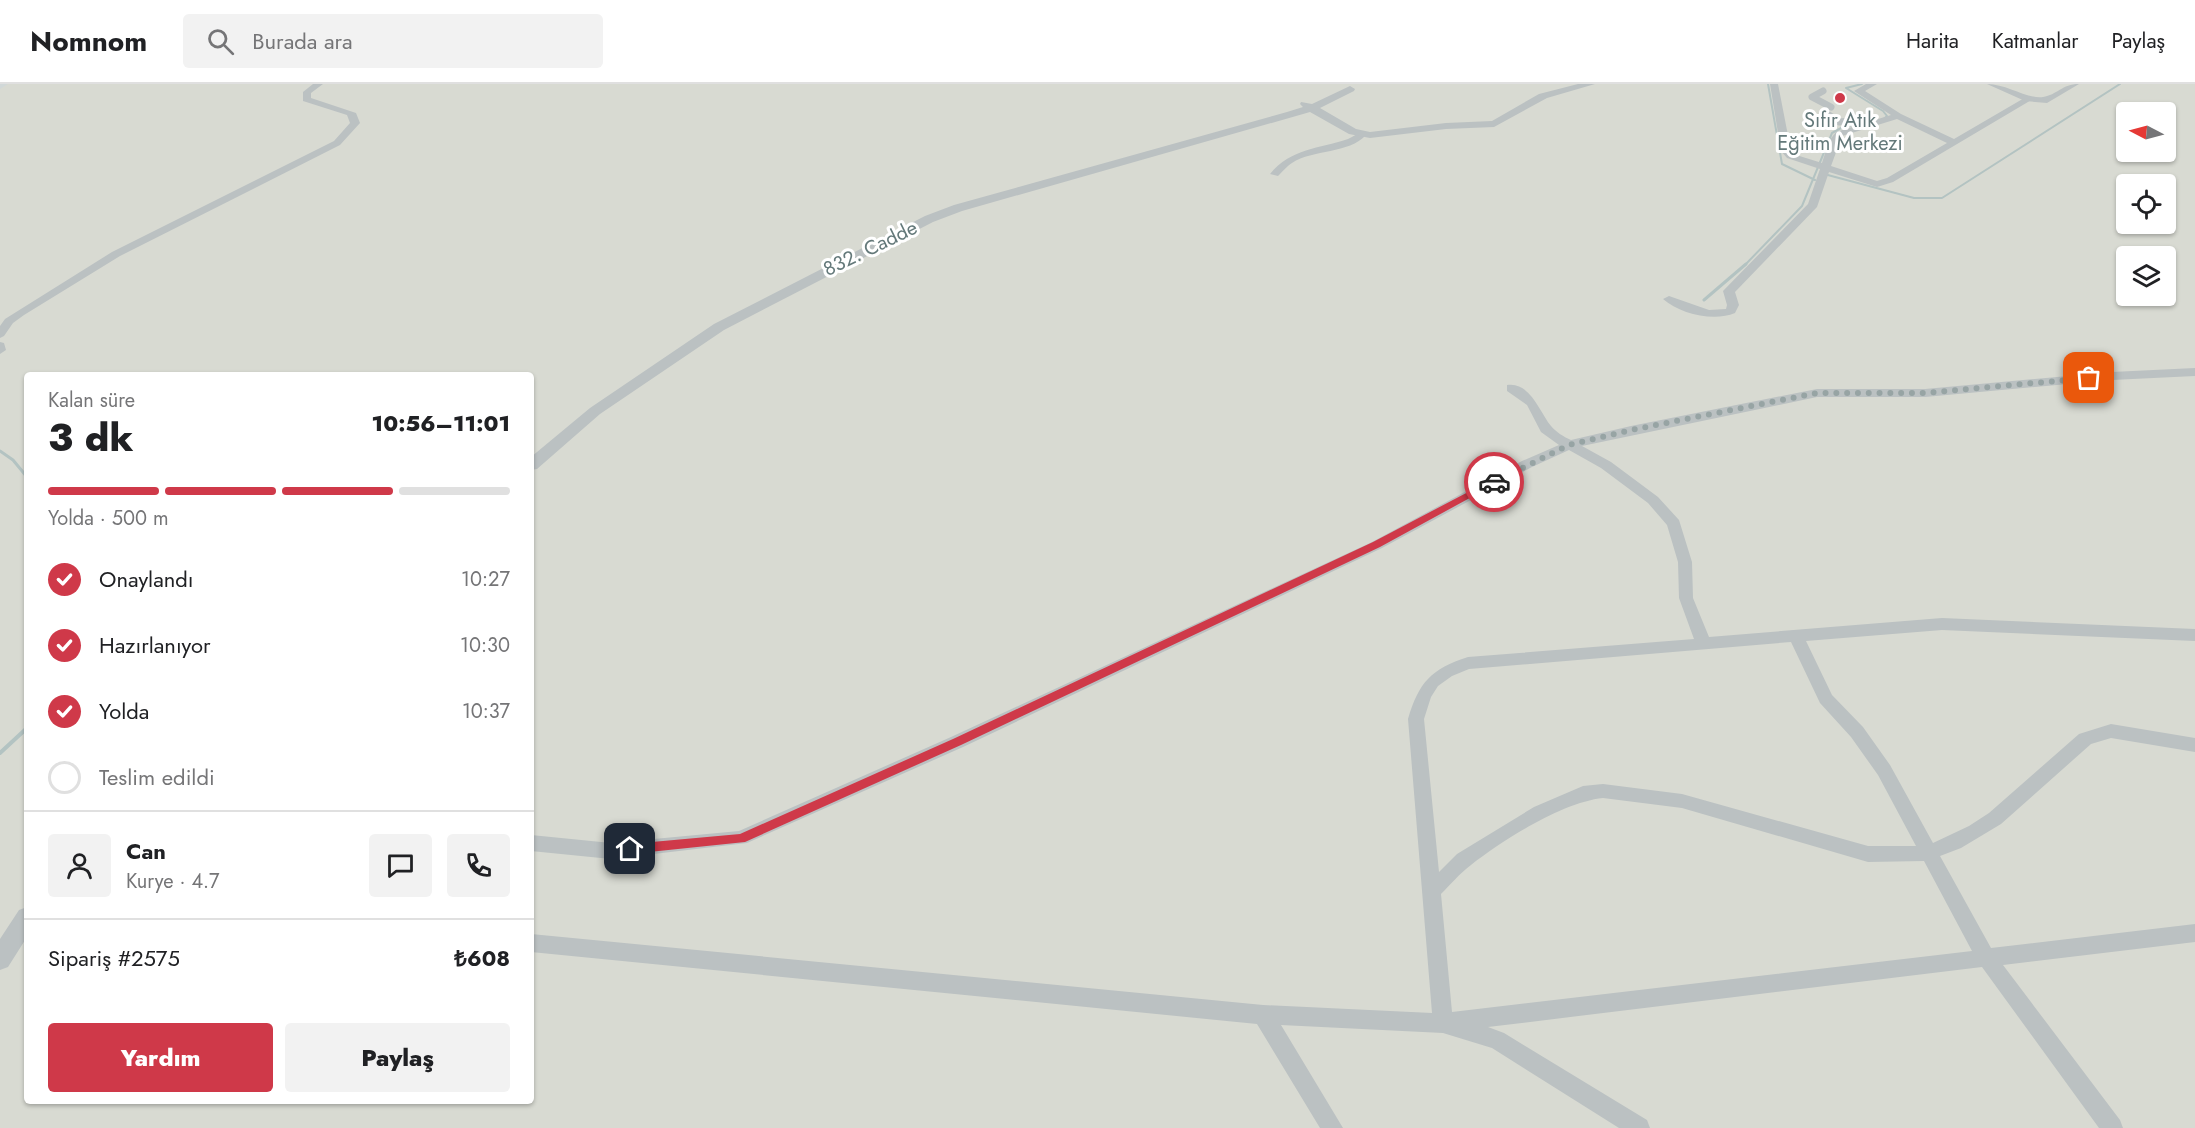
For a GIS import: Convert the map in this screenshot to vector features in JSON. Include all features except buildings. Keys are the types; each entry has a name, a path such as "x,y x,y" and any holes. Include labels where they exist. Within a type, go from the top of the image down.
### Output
{"street":[{"path":"0,334 9,321 20,313 116,254 263,184 337,143 355,123 351,113 306,99 307,92 319,84"},
{"path":"1305,107 1361,135 1446,126 1494,124 1543,96 1590,84"},
{"path":"1774,84 1786,151 1794,158 1821,170 1882,184 2055,84"},
{"path":"1873,84 1858,91 1898,116 1955,143"},
{"path":"1992,84 2029,99 2047,100 2074,84"},
{"name":"832. Cadde","path":"534,462 595,411 719,327 775,296 929,219 958,208 1254,123 1305,107 1356,86"},
{"path":"1823,91 1812,97 1831,107"},
{"path":"1829,115 1839,122 1852,121"},
{"path":"1669,298 1710,313 1728,313 1733,306 1729,291 1809,210 1816,199 1821,170 1834,141 1842,132 1898,116"},
{"path":"1275,174 1287,161 1355,140 1361,135"},
{"path":"534,843 611,851 741,838 957,742 1377,545 1527,464 1569,445 1631,430 1817,393 1925,393 2112,376 2195,372"},
{"path":"1511,388 1532,403 1546,429 1569,445 1606,465 1653,500 1674,523 1685,562 1686,598 1703,644"},
{"path":"1443,1023 1416,719 1422,697 1430,682 1445,671 1468,663 1942,624 2195,635"},
{"path":"1797,636 1826,699 1870,749 1930,852 1988,959 2112,1128"},
{"path":"1431,892 1463,860 1539,812 1574,796 1602,791 1682,801 1868,854 1930,852 1963,839 2001,813 2085,739 2098,733 2111,731 2195,745"},
{"path":"0,959 24,922"},
{"path":"534,943 1263,1015 1443,1023 2195,933"},
{"path":"1263,1015 1332,1128"},
{"path":"1443,1023 1497,1040 1639,1128"}],"shaded area":[{"path":"0,84 2195,84 2195,1128 0,1128"}],"waterway":[{"path":"1768,84 1782,164 1813,179"},
{"path":"1862,84 1846,88 1883,111 1887,116 1884,119"},
{"path":"1824,174 1914,198 1942,198 2120,84"},
{"path":"1813,179 1832,133 1843,127 1873,121"},
{"path":"1746,264 1802,206 1813,179"},
{"path":"1704,300 1746,264"},
{"path":"0,451 13,460 24,473"},
{"path":"0,753 24,731"}],"way so far":[{"path":"1494,482 1569,445 1631,430 1817,393 1925,393 2089,378"}],"place":[{"name":"Sıfır Atık Eğitim Merkezi","path":"1840,98"}],"route":[{"path":"630,849 741,838 815,807 1377,545 1494,482"}]}
